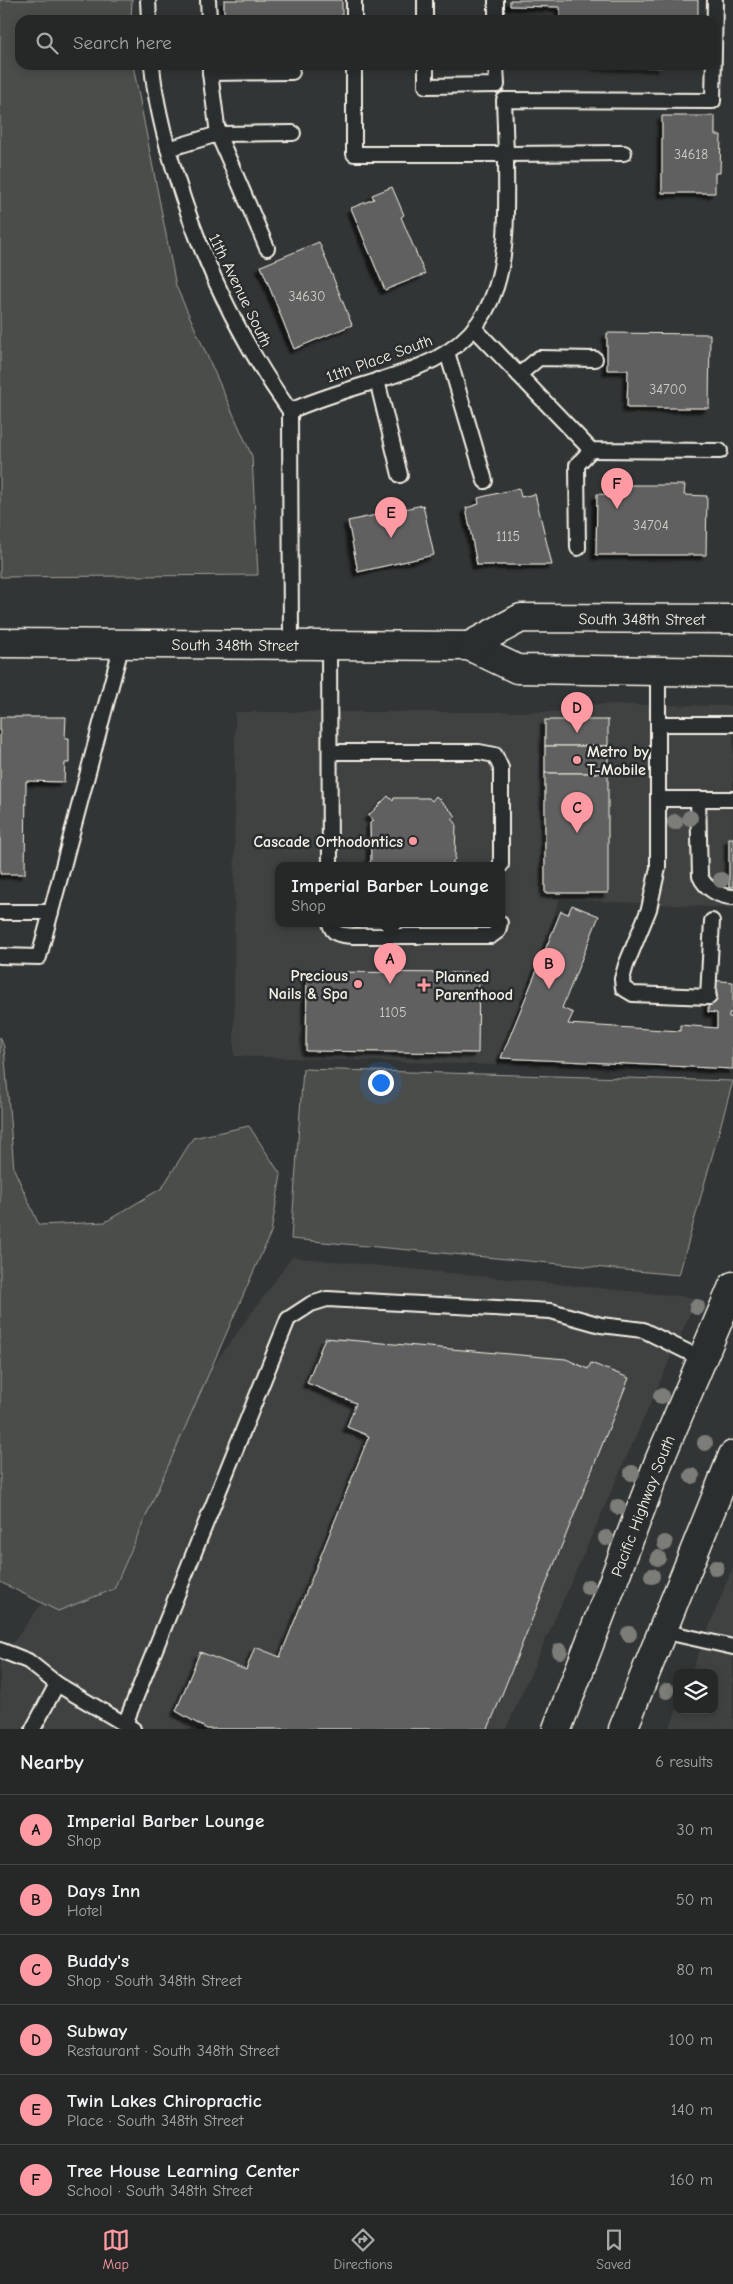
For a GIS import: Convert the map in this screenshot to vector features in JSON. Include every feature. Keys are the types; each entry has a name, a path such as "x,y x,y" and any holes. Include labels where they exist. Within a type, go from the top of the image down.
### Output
{"main road":[{"name":"South 348th Street","path":"469,646 520,618 733,619"},
{"name":"South 348th Street","path":"0,643 469,646 517,668 733,672"},
{"name":"Pacific Highway South","path":"557,1729 659,1461 733,1286"},
{"path":"623,1729 730,1469"}],"lane":[{"path":"148,0 148,15"},
{"path":"208,0 209,15"},
{"path":"354,0 354,15"},
{"path":"425,0 425,15"},
{"path":"496,0 496,15"},
{"path":"715,0 715,15"},
{"name":"11th Avenue South","path":"153,70 159,114 168,149 190,221 211,276 237,329 268,380 290,410"},
{"path":"210,70 218,134 267,248"},
{"path":"237,70 292,72"},
{"path":"354,70 354,154 624,153"},
{"path":"426,70 426,86 496,85"},
{"path":"496,70 496,85 504,100 713,100 714,70"},
{"name":"11th Place South","path":"290,410 318,398 420,366 447,352 475,329 492,300 501,271 506,219 504,100"},
{"path":"168,149 218,134 293,133"},
{"path":"475,329 591,450 720,451"},
{"path":"447,352 484,481"},
{"path":"519,375 539,358 594,359"},
{"path":"378,380 400,475"},
{"path":"290,410 291,645"},
{"path":"578,548 577,465 591,450"},
{"path":"0,956 39,958 122,644"},
{"path":"329,645 330,862"},
{"path":"658,671 658,868 655,889 649,909 622,978 623,988 633,994 708,998 712,920"},
{"path":"658,724 733,724"},
{"path":"330,752 479,752 495,754 501,768 501,862"},
{"path":"658,799 733,799"},
{"path":"698,799 700,876 703,884 713,891 733,897"},
{"path":"0,912 51,912"},
{"path":"331,927 336,934 354,936 491,936 498,931 499,927"},
{"path":"0,1650 28,1661 57,1684 129,1727 288,1319 300,1310 327,1299 551,1311 601,1325 643,1330 702,1359"},
{"path":"662,1631 733,1647"},
{"path":"33,1729 57,1684"}],"shaded area":[{"path":"0,0 132,0 131,15 15,15 15,70 134,70 176,286 252,456 258,575 0,577"},
{"path":"573,704 733,706 733,908 560,899 497,1065 234,1056 235,712 556,712"},
{"path":"0,1037 4,1047 14,1169 39,1225 105,1222 162,1188 193,1138 249,1126 281,1175 271,1232 114,1589 58,1611 0,1582"},
{"path":"303,1069 733,1081 679,1275 291,1239"},
{"path":"292,1257 697,1298 506,1729 0,1729 0,1661"},
{"path":"733,1566 733,1729 669,1729 675,1714 718,1714 718,1669 693,1669"}],"building":[{"path":"224,0 342,0 342,15 224,15"},
{"path":"510,0 698,0 698,15 560,15 560,7 510,6"},
{"path":"662,116 715,116 715,135 721,135 720,173 715,173 715,193 662,193"},
{"path":"392,187 404,215 401,217 425,274 385,290 351,208 374,199 372,195"},
{"path":"319,242 352,325 294,349 261,266"},
{"path":"607,333 710,334 709,408 627,408 628,370 607,370"},
{"path":"616,485 685,485 684,495 707,496 706,555 596,555 597,494 616,495"},
{"path":"519,488 521,497 535,494 552,565 477,565 466,508 479,504 478,498"},
{"path":"423,505 434,555 358,572 348,521"},
{"path":"0,717 66,717 65,738 69,738 69,763 65,763 64,782 26,781 25,874 0,874"},
{"path":"545,720 608,720 608,746 545,746"},
{"name":"Metro by T-Mobile","path":"545,746 608,746 608,773 545,773"},
{"path":"545,773 608,773 608,893 545,893"},
{"name":"Cascade Orthodontics","path":"388,796 393,801 394,798 429,798 432,801 436,796 456,816 452,819 456,823 455,859 452,862 370,862 370,823 373,820 368,816"},
{"path":"729,838 733,838 733,887 729,887"},
{"path":"572,905 599,916 562,1008 573,1013 568,1024 680,1031 680,1025 717,1028 717,1013 708,1012 710,980 733,982 733,1013 729,1013 729,1017 733,1017 733,1069 501,1058 561,911 568,914"},
{"path":"307,972 479,973 478,1053 306,1051"},
{"path":"325,1338 566,1359 588,1369 591,1363 629,1378 488,1729 207,1729 176,1711 200,1652 246,1670 255,1647 280,1657 369,1436 347,1427 356,1403 307,1383"}],"place":[{"name":"Tree House Learning Center","path":"617,509"},
{"name":"Twin Lakes Chiropractic","path":"391,538"},
{"name":"Subway","path":"577,733"},
{"name":"Metro by T-Mobile","path":"577,760"},
{"name":"Buddy's","path":"577,833"},
{"name":"Cascade Orthodontics","path":"413,841"},
{"name":"Precious Nails & Spa","path":"358,984"},
{"name":"Imperial Barber Lounge","path":"390,984"},
{"name":"Planned Parenthood","path":"424,985"},
{"name":"Days Inn","path":"549,989"}]}
